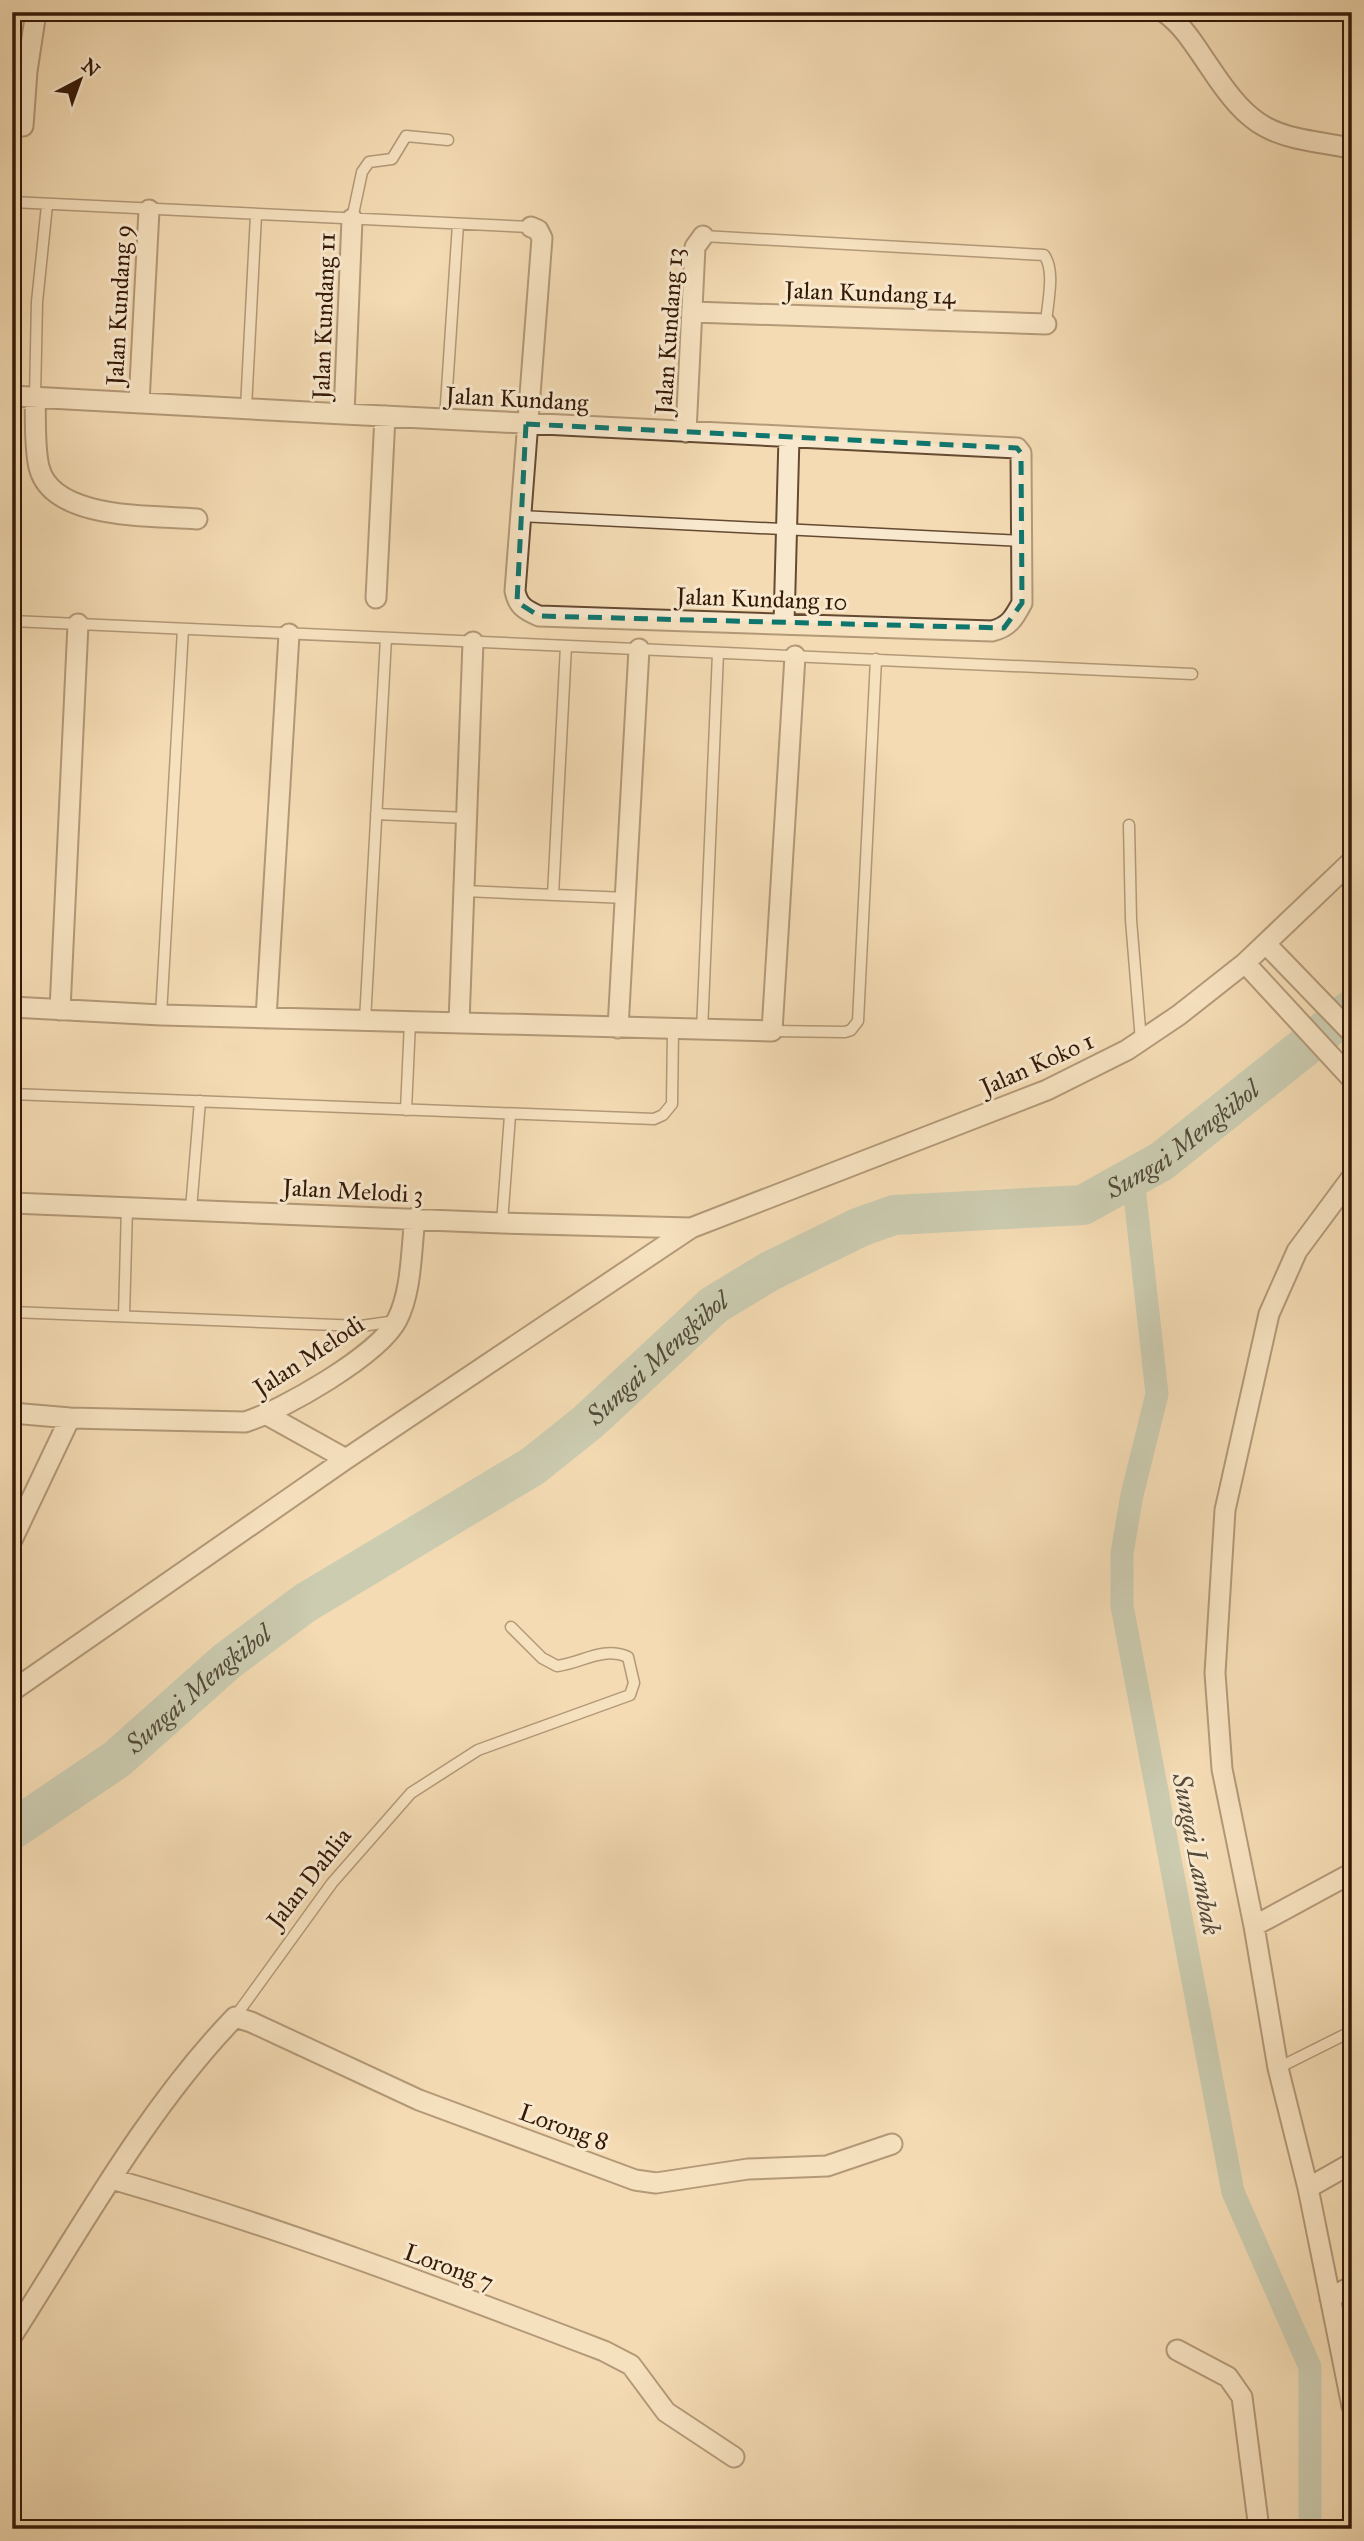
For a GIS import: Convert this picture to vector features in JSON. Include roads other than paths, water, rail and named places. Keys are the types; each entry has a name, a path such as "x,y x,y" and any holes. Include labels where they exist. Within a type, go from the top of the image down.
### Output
{"street":[{"path":"23,126 27,71 36,12"},
{"path":"1164,12 1184,29 1224,90 1245,115 1261,127 1291,138 1352,148"},
{"name":"Jalan Kundang 9","path":"139,403 149,210"},
{"name":"Jalan Kundang 11","path":"344,414 352,219"},
{"name":"Jalan Kundang 10","path":"531,227 538,230 542,238 515,591 517,602 539,616 992,631 1004,628 1022,603 1020,450"},
{"name":"Jalan Kundang 13","path":"686,432 695,247 703,236"},
{"name":"Jalan Kundang 14","path":"693,312 1046,324"},
{"name":"Jalan Kundang","path":"12,396 1020,450"},
{"path":"35,397 39,467 48,485 63,499 82,508 197,519"},
{"path":"376,598 385,416"},
{"path":"784,624 789,437"},
{"path":"60,1010 78,624"},
{"path":"266,1018 289,634"},
{"path":"459,1023 473,642"},
{"path":"618,1028 639,649"},
{"path":"12,1007 161,1015 702,1032 772,1031 795,656"},
{"name":"Jalan Koko 1","path":"691,1227 1047,1090 1141,1041 1245,963 1352,861"},
{"path":"1266,944 1352,1033"},
{"path":"1245,963 1352,1079"},
{"path":"1352,1177 1297,1251 1280,1284 1255,1365 1225,1510 1216,1636 1216,1704 1222,1769 1254,1926 1278,2068 1308,2188 1349,2376 1352,2406"},
{"name":"Jalan Melodi 3","path":"12,1203 502,1223 691,1227"},
{"name":"Jalan Melodi","path":"12,1413 70,1418 246,1422 267,1415 372,1348 397,1321 404,1302 415,1219"},
{"path":"12,1691 346,1459 691,1227"},
{"path":"267,1415 346,1459"},
{"path":"12,1540 70,1418"},
{"path":"1254,1926 1352,1873"},
{"name":"Lorong 8","path":"235,2017 419,2100 635,2180 656,2183 748,2169 827,2166 892,2144"},
{"name":"Jalan Dahlia","path":"12,2336 112,2179 204,2049 235,2017"},
{"path":"1308,2188 1352,2162"},
{"name":"Lorong 7","path":"112,2179 197,2203 328,2248 604,2351 631,2365 666,2412 734,2457"},
{"path":"1330,2298 1352,2286"},
{"path":"1177,2350 1227,2377 1242,2397 1259,2529"}],"lane":[{"path":"352,219 362,172 369,162 392,159 406,136 448,140"},
{"path":"12,202 531,227"},
{"path":"35,397 37,302 47,205"},
{"path":"246,408 256,215"},
{"path":"445,419 458,224"},
{"path":"703,236 1044,255 1049,261 1046,324"},
{"path":"520,516 1021,541"},
{"path":"12,621 1192,674"},
{"path":"161,1015 183,629"},
{"path":"365,1021 386,638"},
{"path":"552,895 566,646"},
{"path":"702,1032 718,653"},
{"path":"772,1031 845,1032 852,1030 858,1021 876,659"},
{"path":"376,814 466,818"},
{"path":"1129,825 1132,920 1141,1041"},
{"path":"464,891 627,898"},
{"path":"406,1110 410,1022"},
{"path":"12,1094 640,1121 663,1115 672,1104 673,1030"},
{"path":"191,1209 200,1101"},
{"path":"502,1223 510,1115"},
{"path":"124,1315 127,1207"},
{"path":"12,1312 361,1326 397,1321"},
{"name":"Jalan Dahlia","path":"235,2017 332,1884 411,1793 478,1750 630,1695 634,1684 628,1657 615,1652 592,1654 570,1664 557,1666 542,1658 511,1627"},
{"path":"1278,2068 1352,2031"}],"waterway":[{"name":"Sungai Mengkibol","path":"12,1830 117,1759 227,1661 305,1603 533,1466 588,1422 714,1305 770,1271 860,1227 894,1215 1083,1205 1162,1161 1352,1009"},
{"name":"Sungai Lambak","path":"1133,1178 1157,1394 1132,1495 1122,1553 1122,1606 1233,2192 1310,2367 1310,2529"}]}
